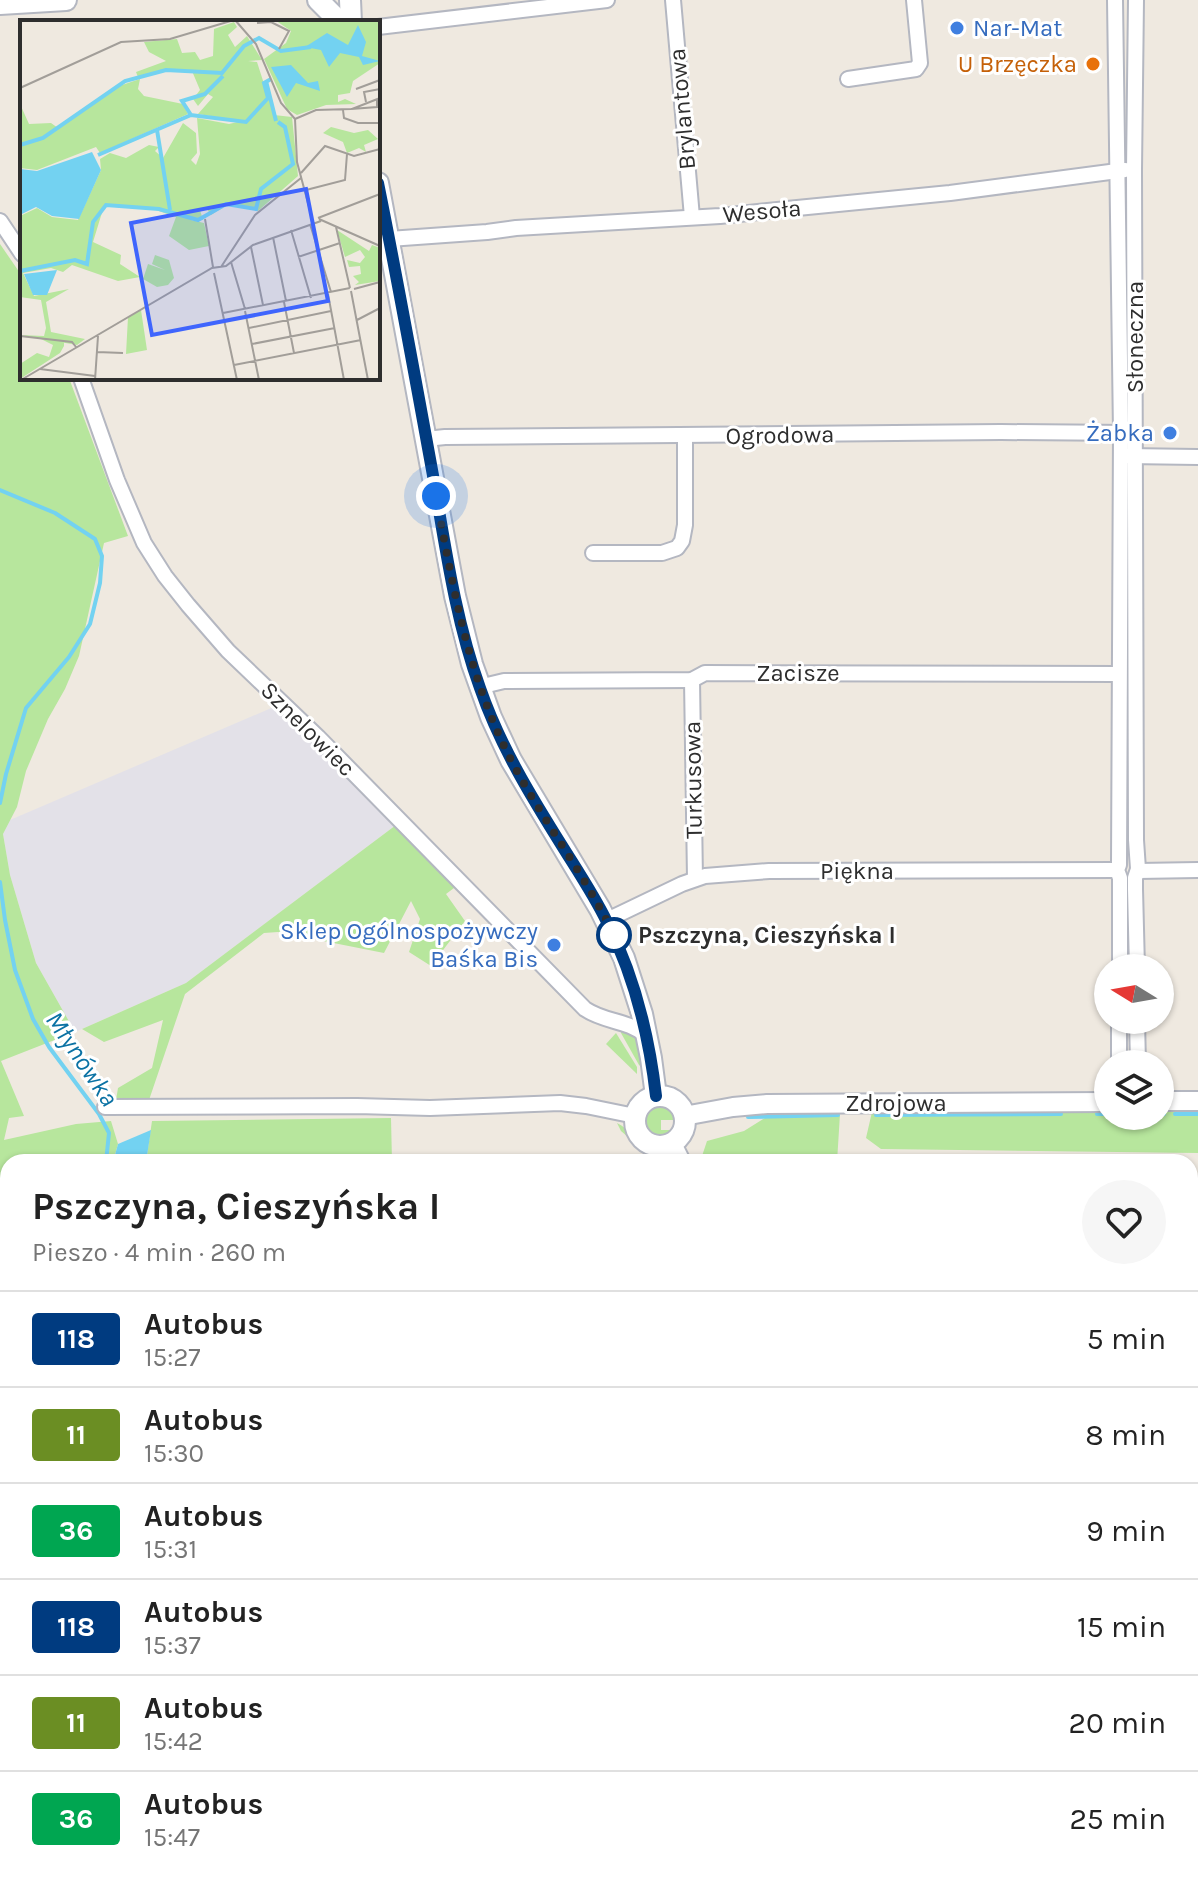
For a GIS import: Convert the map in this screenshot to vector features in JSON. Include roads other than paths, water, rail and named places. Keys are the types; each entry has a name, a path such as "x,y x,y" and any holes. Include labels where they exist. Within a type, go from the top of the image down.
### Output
{"main road":[{"path":"6,3 66,0"},
{"path":"318,0 338,20"},
{"path":"350,0 351,20"},
{"path":"380,193 455,596 479,687 516,769 607,920 629,970 647,1036 656,1096"},
{"path":"656,1096 675,1101 684,1116 676,1153 644,1141 637,1131 635,1116 643,1102 656,1096"}],"street":[{"path":"380,27 607,0"},
{"name":"Brylantowa","path":"673,0 692,217"},
{"path":"848,79 916,69 920,63 914,0"},
{"name":"Słoneczna","path":"1115,0 1116,170 1128,433"},
{"name":"Słoneczna","path":"1121,954 1128,871 1128,433 1136,0"},
{"name":"Wesoła","path":"389,239 692,217 950,193 1134,170"},
{"path":"0,221 20,251"},
{"name":"Sznelowiec","path":"82,380 117,480 144,543 188,605 228,651 321,740 576,1000 596,1015 630,1025 647,1036"},
{"name":"Ogrodowa","path":"426,439 1128,433"},
{"path":"593,553 662,553 677,548 682,541 685,525 685,436"},
{"path":"1128,456 1198,457"},
{"name":"Słoneczna","path":"1128,456 1119,674 1128,871 1136,954"},
{"name":"Zacisze","path":"479,687 504,681 692,680 705,673 1119,674"},
{"name":"Turkusowa","path":"692,680 695,879"},
{"name":"Piękna","path":"607,920 705,876 769,871 1198,870"},
{"path":"614,1020 637,994"},
{"path":"1174,1101 1198,1101"},
{"name":"Zdrojowa","path":"684,1116 767,1104 1094,1102"},
{"path":"105,1107 430,1108 560,1103 635,1116"}],"water":[{"path":"151,1130 147,1154 115,1154 118,1144"}],"waterway":[{"name":"Młynówka","path":"0,490 55,513 95,539 102,556 100,583 90,624 69,657 26,708 0,803"},
{"name":"Młynówka","path":"0,882 15,970 33,1019 49,1047 99,1114 109,1133 107,1154"},
{"path":"876,1115 1061,1114"},
{"path":"1175,1114 1198,1114"},
{"path":"748,1117 838,1115"}],"place":[{"name":"Nar-Mat","path":"957,28"},
{"name":"U Brzęczka","path":"1093,64"},
{"name":"Żabka","path":"1170,433"},
{"name":"Pszczyna, Cieszyńska I","path":"614,935"},
{"name":"Sklep Ogólnospożywczy Baśka Bis","path":"554,945"}]}
